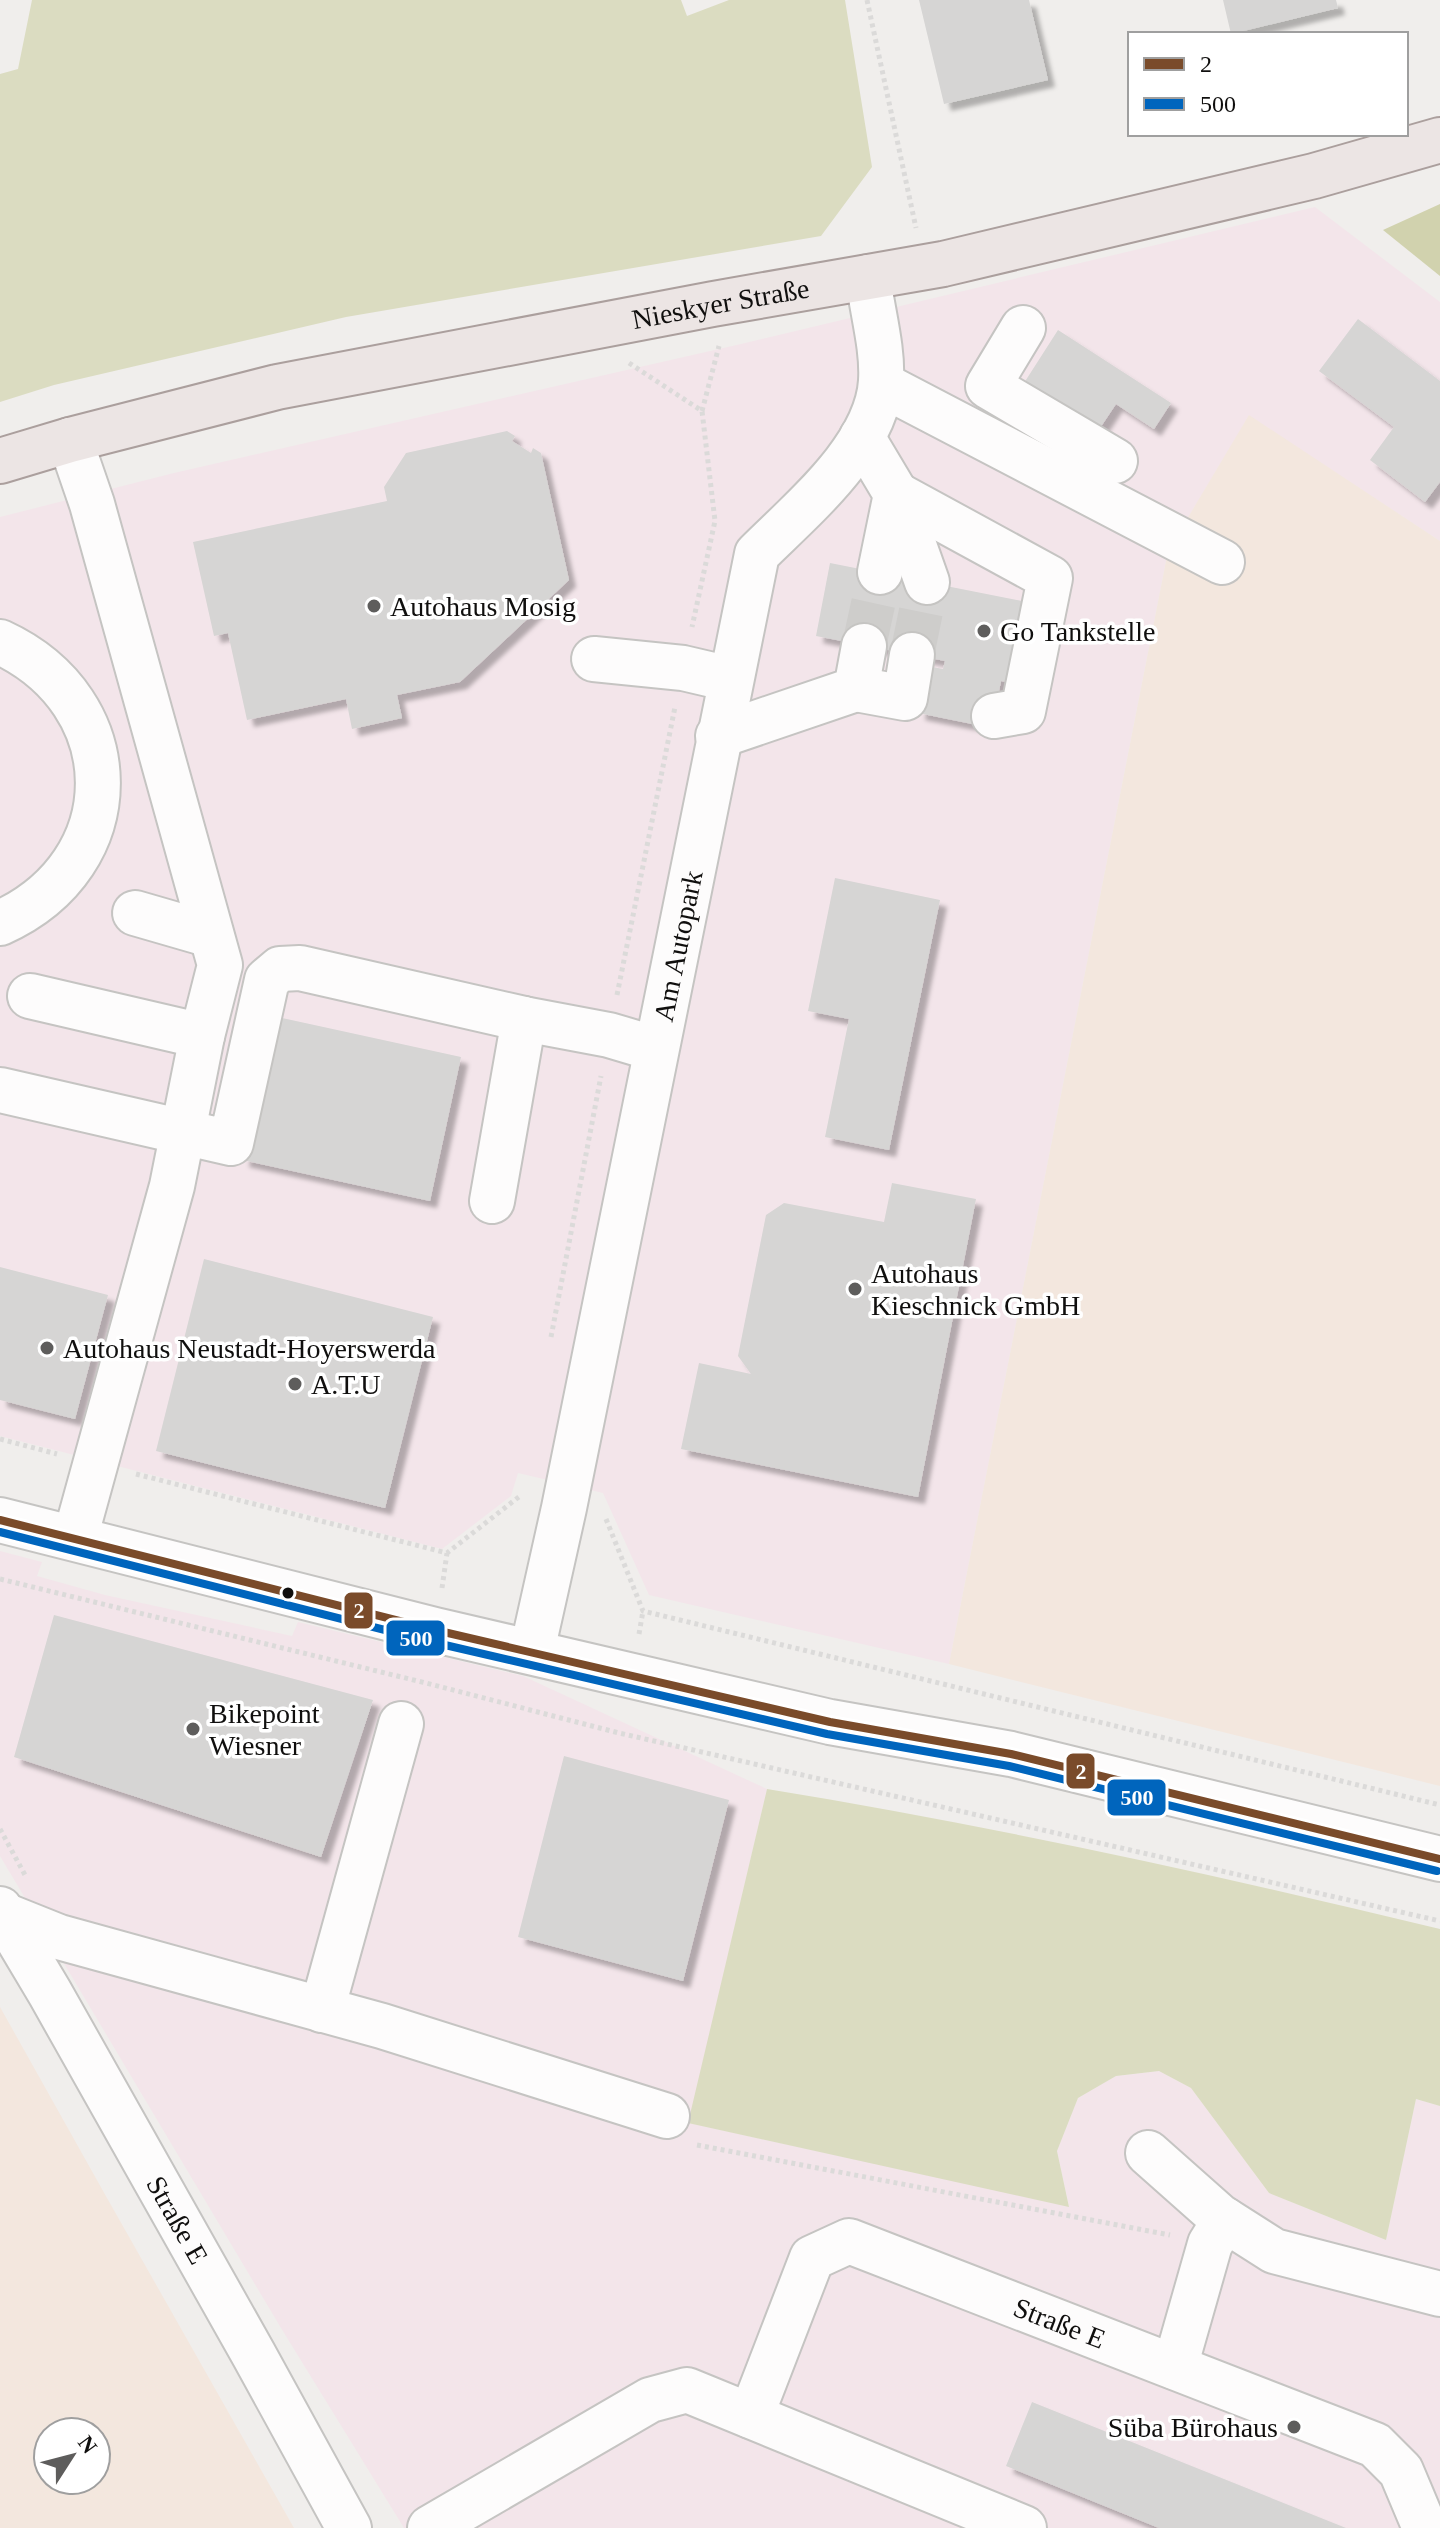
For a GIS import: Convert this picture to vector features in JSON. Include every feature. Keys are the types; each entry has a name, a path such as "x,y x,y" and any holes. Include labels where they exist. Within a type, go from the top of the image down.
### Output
{"main road":[{"name":"Nieskyer Straße","path":"0,461 277,387 928,267 1314,176 1440,140"}],"street":[{"name":"Am Autopark","path":"532,1651 564,1508 757,554 827,485 862,437 873,413 881,384 868,277"},
{"path":"1023,328 988,386 1114,463 1222,562"},
{"path":"881,384 1114,463"},
{"path":"862,437 896,494 927,582"},
{"path":"70,440 92,504 220,965 202,1036 172,1186 75,1538"},
{"path":"880,572 896,494"},
{"path":"896,494 1050,578 1023,711 994,716"},
{"path":"0,642 23,652 49,671 70,695 86,724 95,754 98,786 92,824 78,859 55,889 25,912 0,923"},
{"path":"856,689 864,646"},
{"path":"718,736 856,689 912,699 912,655"},
{"path":"594,659 683,668 730,679"},
{"path":"135,913 211,935"},
{"path":"0,1090 231,1143 267,980 280,969 300,968 609,1035 656,1049"},
{"path":"30,996 202,1036"},
{"path":"492,1201 524,1019"},
{"path":"0,1520 435,1630 830,1722 1011,1754 1440,1859"},
{"path":"322,2010 401,1724"},
{"name":"Straße E","path":"2,1912 59,1937 382,2026 667,2116"},
{"name":"Straße E","path":"2,1912 349,2528"},
{"path":"1148,2153 1218,2232 1274,2251 1440,2294"},
{"path":"1175,2367 1218,2232"},
{"name":"Straße E","path":"751,2416 812,2258 849,2241 1375,2445 1401,2471 1425,2528"},
{"path":"430,2528 650,2400 687,2390 1024,2528"}],"path":[{"path":"867,0 916,229 928,267"},
{"path":"549,1346 650,823 715,521 702,411 722,334"},
{"path":"619,356 702,411"},
{"path":"0,1439 447,1553 519,1499 522,1484"},
{"path":"564,1508 605,1517 643,1611 1440,1805"},
{"path":"0,1579 619,1733 1440,1921"},
{"path":"667,2116 691,2144 1218,2232"}],"shaded area":[{"path":"1315,207 1440,302 1440,541 1249,416 1168,551 949,1664 649,1595 603,1493 518,1473 511,1496 442,1549 0,1436 0,517 174,473 741,344"},
{"path":"1249,415 1440,541 1440,1786 949,1664 1168,551"},
{"path":"0,1551 42,1562 37,1576 105,1595 292,1636 298,1622 523,1676 767,1789 689,2123 1069,2206 1057,2151 1078,2098 1116,2076 1159,2071 1191,2088 1269,2193 1386,2240 1416,2099 1440,2106 1440,2528 404,2528 0,1856"},
{"path":"0,2007 107,2198 294,2528 0,2528"}],"green space":[{"path":"32,0 681,0 687,16 729,0 845,0 872,167 821,236 346,317 54,385 0,402 0,74 18,69"},
{"path":"1440,204 1440,276 1383,230"},
{"path":"767,1789 1105,1853 1440,1929 1440,2106 1416,2099 1386,2240 1269,2193 1191,2088 1159,2071 1116,2076 1078,2098 1057,2151 1069,2207 688,2123"}],"building":[{"path":"919,0 1029,0 1048,80 944,104"},
{"path":"1223,0 1336,0 1338,8 1231,32"},
{"path":"1358,319 1440,381 1440,482 1425,502 1370,460 1394,427 1319,371"},
{"path":"1058,330 1171,403 1154,429 1116,404 1098,431 1024,383"},
{"name":"Autohaus Mosig","path":"507,431 515,436 512,441 531,453 533,448 541,453 569,580 460,682 397,695 402,718 352,729 346,699 247,720 228,633 214,636 193,542 387,501 384,487 406,453"},
{"path":"830,563 1022,601 1006,682 1001,681 992,728 918,713 927,666 943,669 945,661 816,636"},
{"path":"835,878 940,900 889,1150 825,1137 849,1019 808,1011"},
{"path":"273,1016 461,1057 430,1201 242,1160"},
{"name":"Autohaus Kieschnick GmbH","path":"892,1183 976,1199 918,1497 681,1449 699,1363 751,1374 738,1356 766,1215 784,1203 884,1222"},
{"name":"A.T.U","path":"204,1259 433,1317 385,1508 156,1451"},
{"name":"Autohaus Neustadt-Hoyerswerda","path":"0,1267 108,1295 75,1419 0,1400"},
{"name":"Bikepoint Wiesner","path":"54,1615 373,1700 321,1857 14,1757"},
{"path":"564,1756 729,1800 683,1981 518,1937"},
{"path":"1032,2402 1346,2528 1159,2528 1006,2466"}],"tunnel":[{"path":"864,646 880,572"},
{"path":"912,655 927,582"}],"transit line":[{"name":"2","path":"0,1520 435,1630 830,1722 1011,1754 1440,1859"},
{"name":"500","path":"0,1532 432,1642 827,1734 1009,1766 1437,1871"}],"place":[{"name":"Autohaus Mosig","path":"374,606"},
{"name":"Go Tankstelle","path":"984,631"},
{"name":"Autohaus Kieschnick GmbH","path":"855,1289"},
{"name":"Autohaus Neustadt-Hoyerswerda","path":"47,1348"},
{"name":"A.T.U","path":"295,1384"},
{"name":"Bikepoint Wiesner","path":"193,1729"},
{"name":"Süba Bürohaus","path":"1294,2427"}]}
